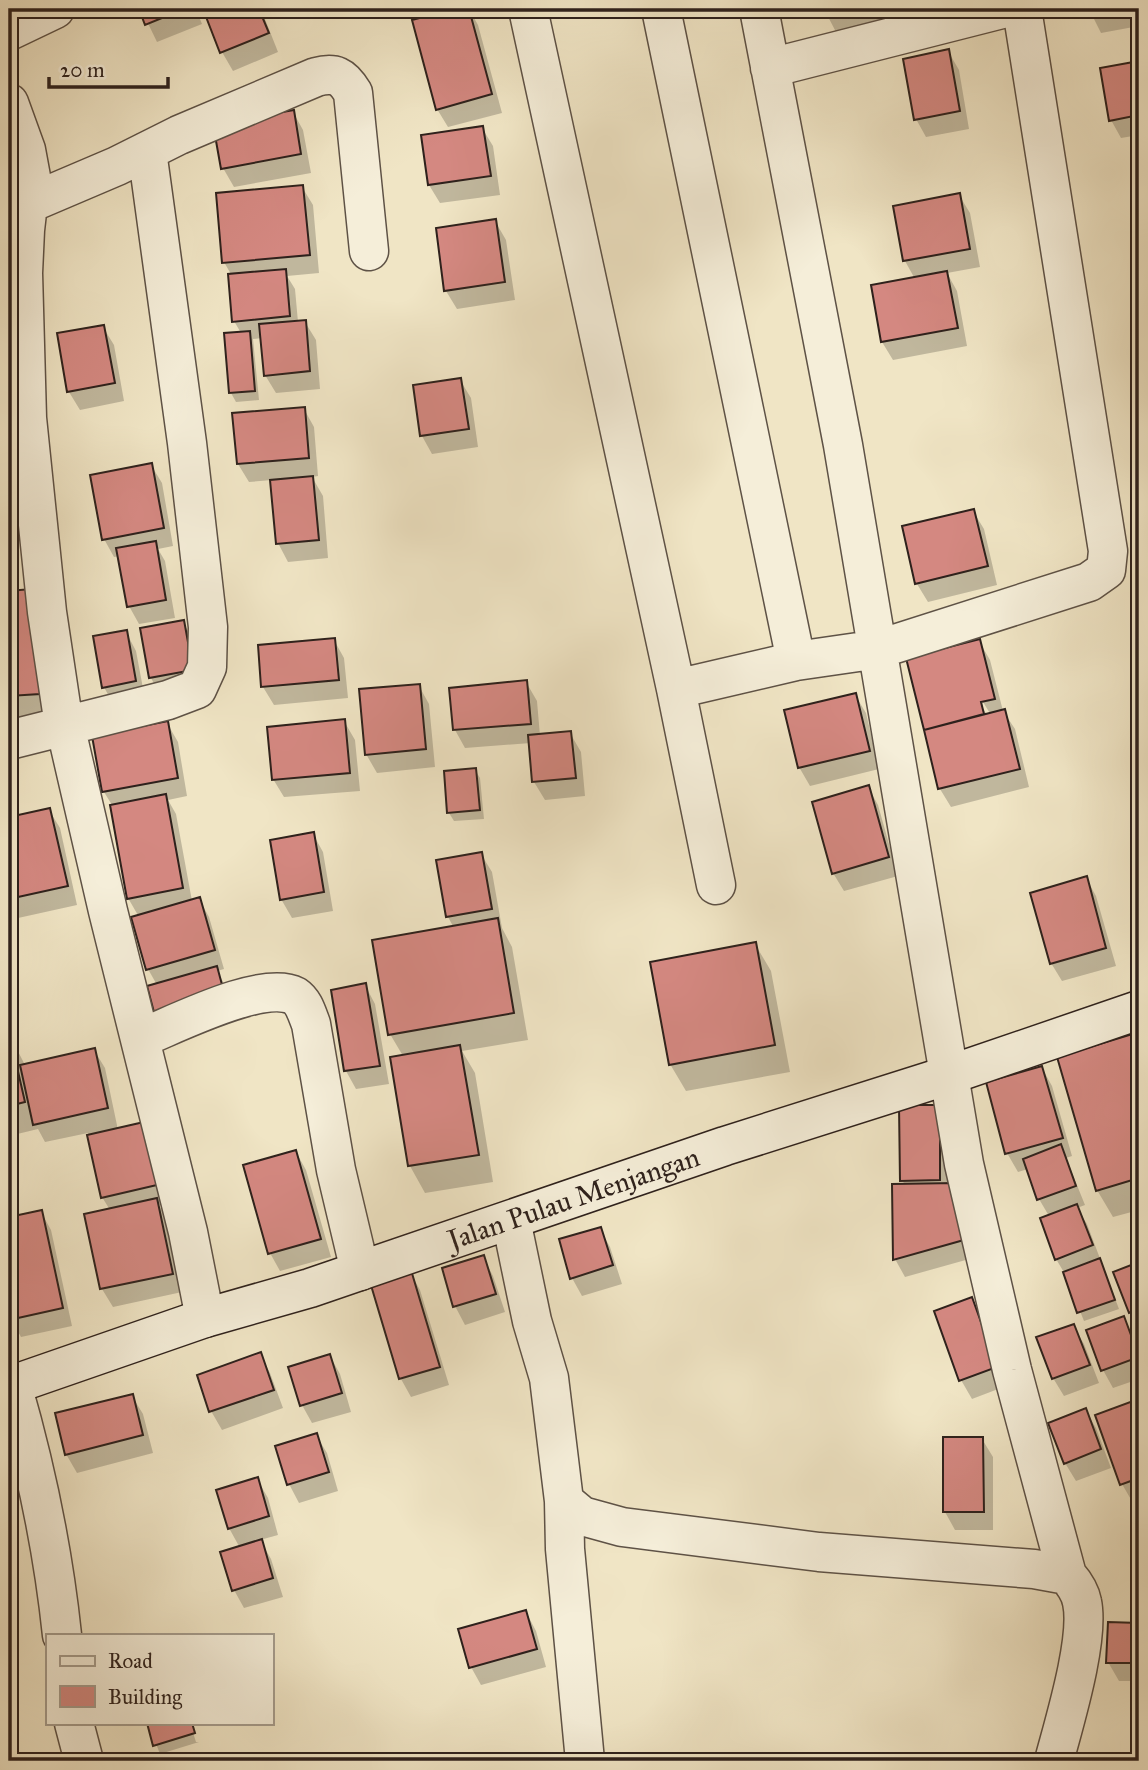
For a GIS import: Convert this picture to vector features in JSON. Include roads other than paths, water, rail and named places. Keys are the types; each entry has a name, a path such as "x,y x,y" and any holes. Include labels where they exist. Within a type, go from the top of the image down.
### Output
{"street":[{"path":"9,31 55,9"},
{"path":"528,9 716,885"},
{"path":"661,9 796,662"},
{"path":"759,9 843,445 964,1164 1006,1344 1067,1575 1076,1586 1082,1603 1084,1622 1069,1704 1054,1761"},
{"path":"770,68 1002,9"},
{"path":"676,690 796,662 879,649 1089,582 1107,570 1108,551 1023,9"},
{"path":"19,208 316,76 333,74 342,77 353,93 369,251"},
{"path":"9,103 26,150 31,177 19,208 24,230 22,314 27,418 47,612 65,725 188,1232 205,1318"},
{"path":"9,740 168,700 197,689 208,667 208,627 187,443 146,151"},
{"path":"141,1038 260,993 294,996 303,1004 311,1024 336,1170 360,1271"},
{"name":"Jalan Pulau Menjangan","path":"10,1385 205,1318 310,1288 725,1146 949,1075 1139,1010"},
{"path":"511,1220 532,1321 549,1378 564,1501 565,1549 584,1761"},
{"path":"10,1385 33,1458 51,1550 62,1634"},
{"path":"564,1501 582,1516 622,1527 753,1545 1034,1569 1067,1575"},
{"path":"74,1724 84,1761"}]}
